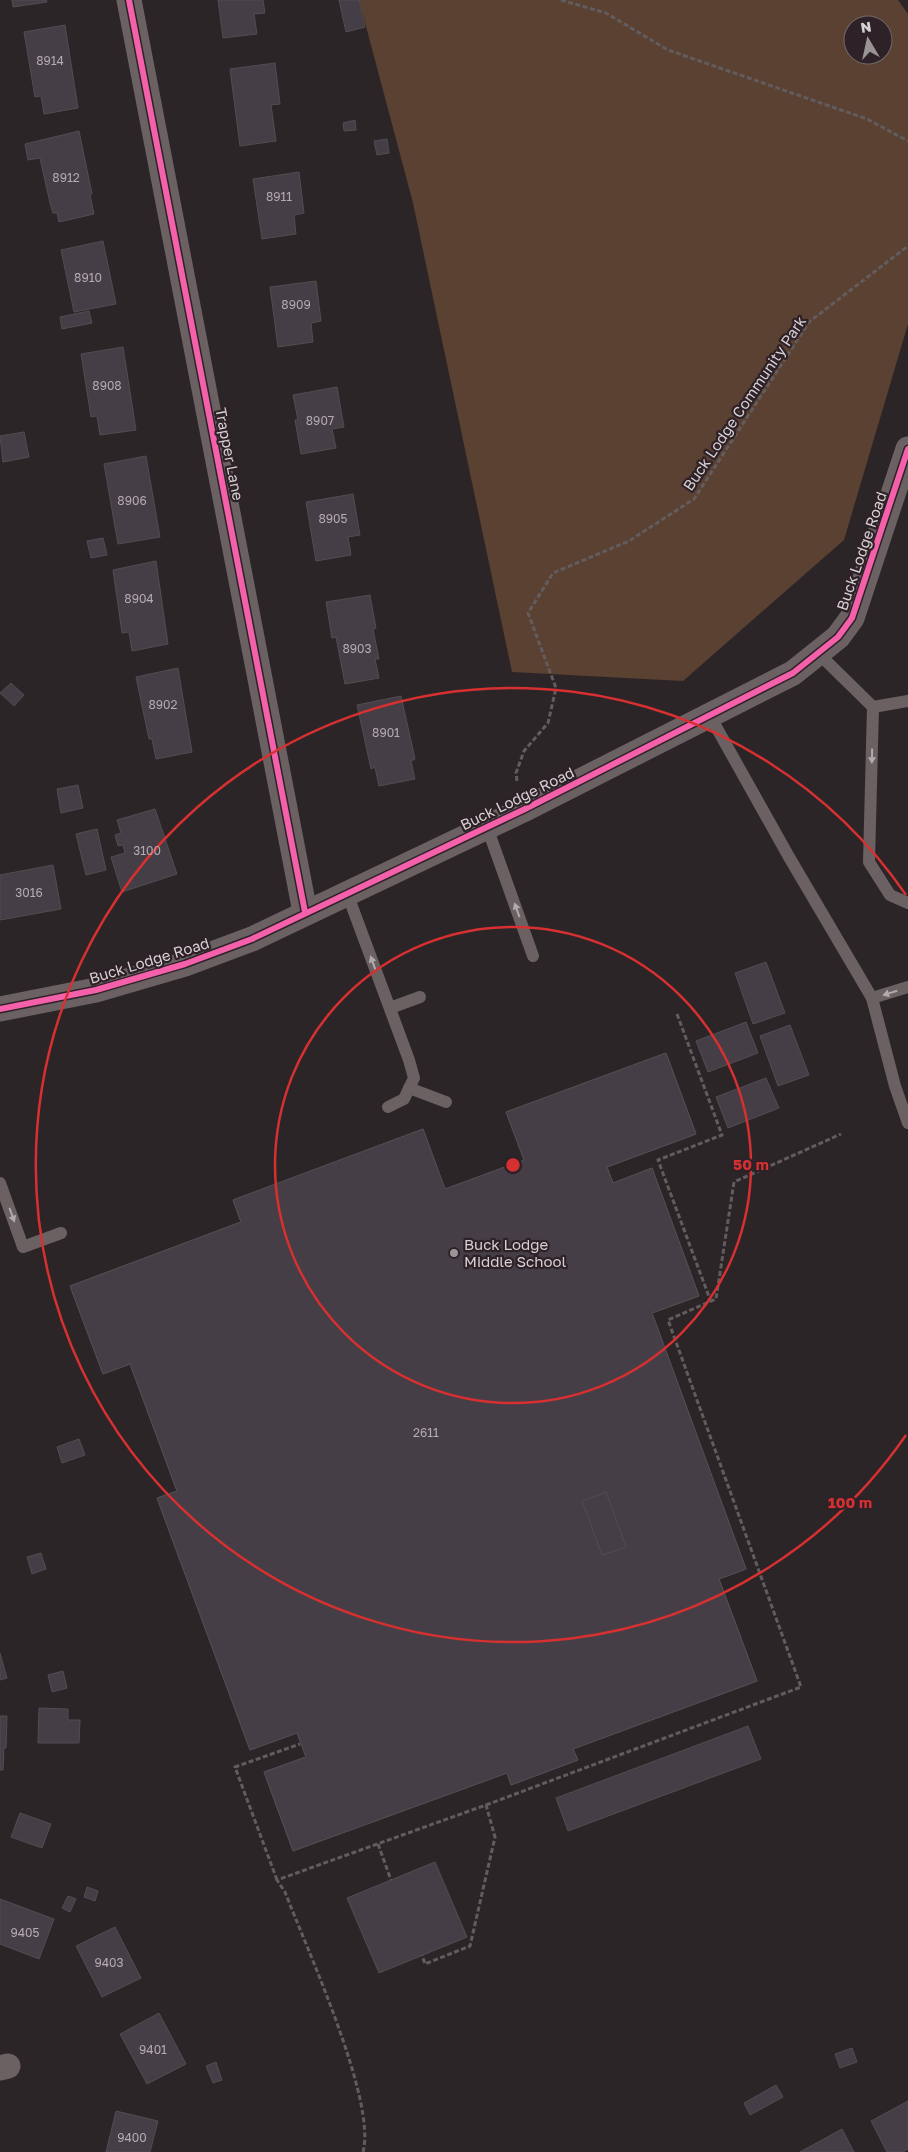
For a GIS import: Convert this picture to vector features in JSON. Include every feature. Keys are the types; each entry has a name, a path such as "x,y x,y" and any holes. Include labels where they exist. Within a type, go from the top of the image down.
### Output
{"street":[{"name":"Trapper Lane","path":"129,0 306,912"},
{"name":"Buck Lodge Road","path":"0,1009 96,990 185,964 252,939 523,810 793,673 838,637 852,618 908,449"}],"lane":[{"path":"819,654 873,707 869,862 890,895 908,903"},
{"path":"873,707 908,701"},
{"path":"710,716 789,857 872,998 895,1086 908,1123"},
{"path":"487,827 533,956"},
{"path":"347,893 414,1078 404,1099 388,1107"},
{"path":"872,998 908,987"},
{"path":"390,1008 420,997"},
{"path":"409,1088 446,1102"},
{"path":"0,1182 23,1247 61,1233"}],"path":[{"path":"561,0 606,13 668,50 867,119 908,141"},
{"path":"677,1014 722,1135 658,1160 711,1302"},
{"path":"277,1880 486,1805 802,1687 668,1320 716,1299 734,1182 840,1134"},
{"path":"300,1744 235,1767 277,1880 285,1892 335,2020 364,2112 366,2142 363,2152"},
{"path":"422,1955 425,1964 470,1946 495,1837 486,1805"},
{"path":"378,1844 391,1880"}],"shaded area":[{"path":"359,0 898,0 908,14 908,324 844,540 683,681 512,672 413,203"}],"building":[{"path":"12,0 46,0 47,2 13,7"},
{"path":"218,0 263,0 265,13 254,14 257,34 223,38"},
{"path":"339,0 359,0 365,27 346,32"},
{"path":"65,25 78,108 44,114 41,96 35,97 24,32"},
{"path":"275,63 280,104 271,105 276,141 240,146 230,69"},
{"path":"355,120 356,130 344,131 343,123"},
{"path":"79,131 92,194 90,195 94,214 59,222 57,213 53,213 50,203 40,158 28,160 25,144"},
{"path":"387,139 389,153 377,155 374,141"},
{"path":"299,172 304,213 294,215 296,234 262,239 253,179"},
{"path":"103,241 116,304 74,312 61,250"},
{"path":"316,281 321,321 311,323 313,342 278,347 270,287"},
{"path":"89,311 92,323 62,329 60,317"},
{"path":"123,347 136,430 100,435 97,416 91,417 81,354"},
{"path":"337,387 344,427 332,429 336,448 301,454 295,420 298,420 293,395"},
{"path":"24,432 29,457 3,462 0,436"},
{"path":"146,456 160,537 118,544 104,464"},
{"path":"353,494 360,535 348,537 351,555 316,561 306,502"},
{"path":"103,538 107,555 91,558 87,541"},
{"path":"156,561 168,644 132,651 129,632 122,633 113,570"},
{"path":"370,595 376,628 373,629 379,659 375,659 379,678 345,684 336,637 332,638 326,602"},
{"path":"178,668 192,752 156,759 152,739 149,739 136,677"},
{"path":"11,683 24,695 14,706 0,693"},
{"path":"401,696 415,759 411,761 415,779 379,786 375,767 371,769 357,705"},
{"path":"78,785 83,808 61,813 57,789"},
{"path":"155,809 177,874 122,892 111,857 125,853 123,845 118,846 115,835 121,833 117,820"},
{"path":"97,829 106,870 86,875 76,834"},
{"path":"53,865 61,909 0,920 0,875"},
{"path":"766,962 785,1013 753,1024 735,973"},
{"path":"746,1022 758,1053 708,1072 696,1041"},
{"path":"790,1025 809,1075 778,1086 760,1036"},
{"path":"666,1053 696,1134 607,1167 613,1183 652,1168 699,1296 652,1313 746,1569 719,1579 757,1681 573,1749 578,1760 511,1785 507,1773 293,1851 264,1772 306,1757 297,1733 250,1750 157,1498 177,1491 130,1364 103,1374 70,1286 241,1222 233,1200 423,1129 445,1189 524,1160 506,1112","holes":["398,1154 413,1193 282,1241 267,1202","439,1255 470,1343 326,1394 294,1306","573,1362 662,1596 688,1586 696,1608 616,1637 520,1382","444,1411 521,1621 468,1640 391,1430","310,1462 406,1719 327,1748 317,1721 344,1711 258,1481"]},
{"path":"666,1053 696,1134 607,1167 613,1183 652,1168 699,1296 652,1313 746,1569 719,1579 757,1681 573,1749 578,1760 511,1785 507,1773 293,1851 264,1772 306,1757 297,1733 250,1750 157,1498 177,1491 130,1364 103,1374 70,1286 241,1222 233,1200 423,1129 445,1189 524,1160 506,1112"},
{"path":"766,1078 779,1108 728,1128 716,1097"},
{"path":"79,1439 85,1455 62,1463 57,1447"},
{"path":"606,1492 626,1547 602,1555 582,1501"},
{"path":"41,1553 46,1569 32,1574 27,1557"},
{"path":"0,1653 7,1678 0,1680"},
{"path":"63,1671 67,1688 52,1692 48,1675"},
{"path":"39,1708 68,1709 68,1720 80,1720 79,1743 38,1743"},
{"path":"0,1716 7,1716 3,1770 0,1770"},
{"path":"748,1726 761,1759 568,1831 556,1798"},
{"path":"20,1813 51,1824 42,1848 11,1837"},
{"path":"435,1862 467,1937 379,1973 347,1898"},
{"path":"87,1887 98,1891 95,1901 84,1897"},
{"path":"68,1896 76,1899 70,1912 62,1908"},
{"path":"0,1899 54,1919 39,1959 0,1944"},
{"path":"115,1927 141,1978 102,1997 76,1946"},
{"path":"159,2013 186,2064 147,2084 120,2034"},
{"path":"852,2048 857,2062 840,2068 835,2054"},
{"path":"216,2062 222,2080 213,2083 206,2066"},
{"path":"776,2085 783,2097 750,2115 744,2103"},
{"path":"908,2101 908,2149 903,2152 887,2152 871,2121"},
{"path":"116,2111 158,2121 150,2152 106,2152"},
{"path":"842,2129 854,2152 800,2152"}],"cycle path":[{"path":"129,0 305,912"},
{"path":"0,1009 96,990 185,964 252,939 523,810 793,673 838,637 852,618 908,449"}],"place":[{"name":"Buck Lodge Middle School","path":"454,1253"}]}
